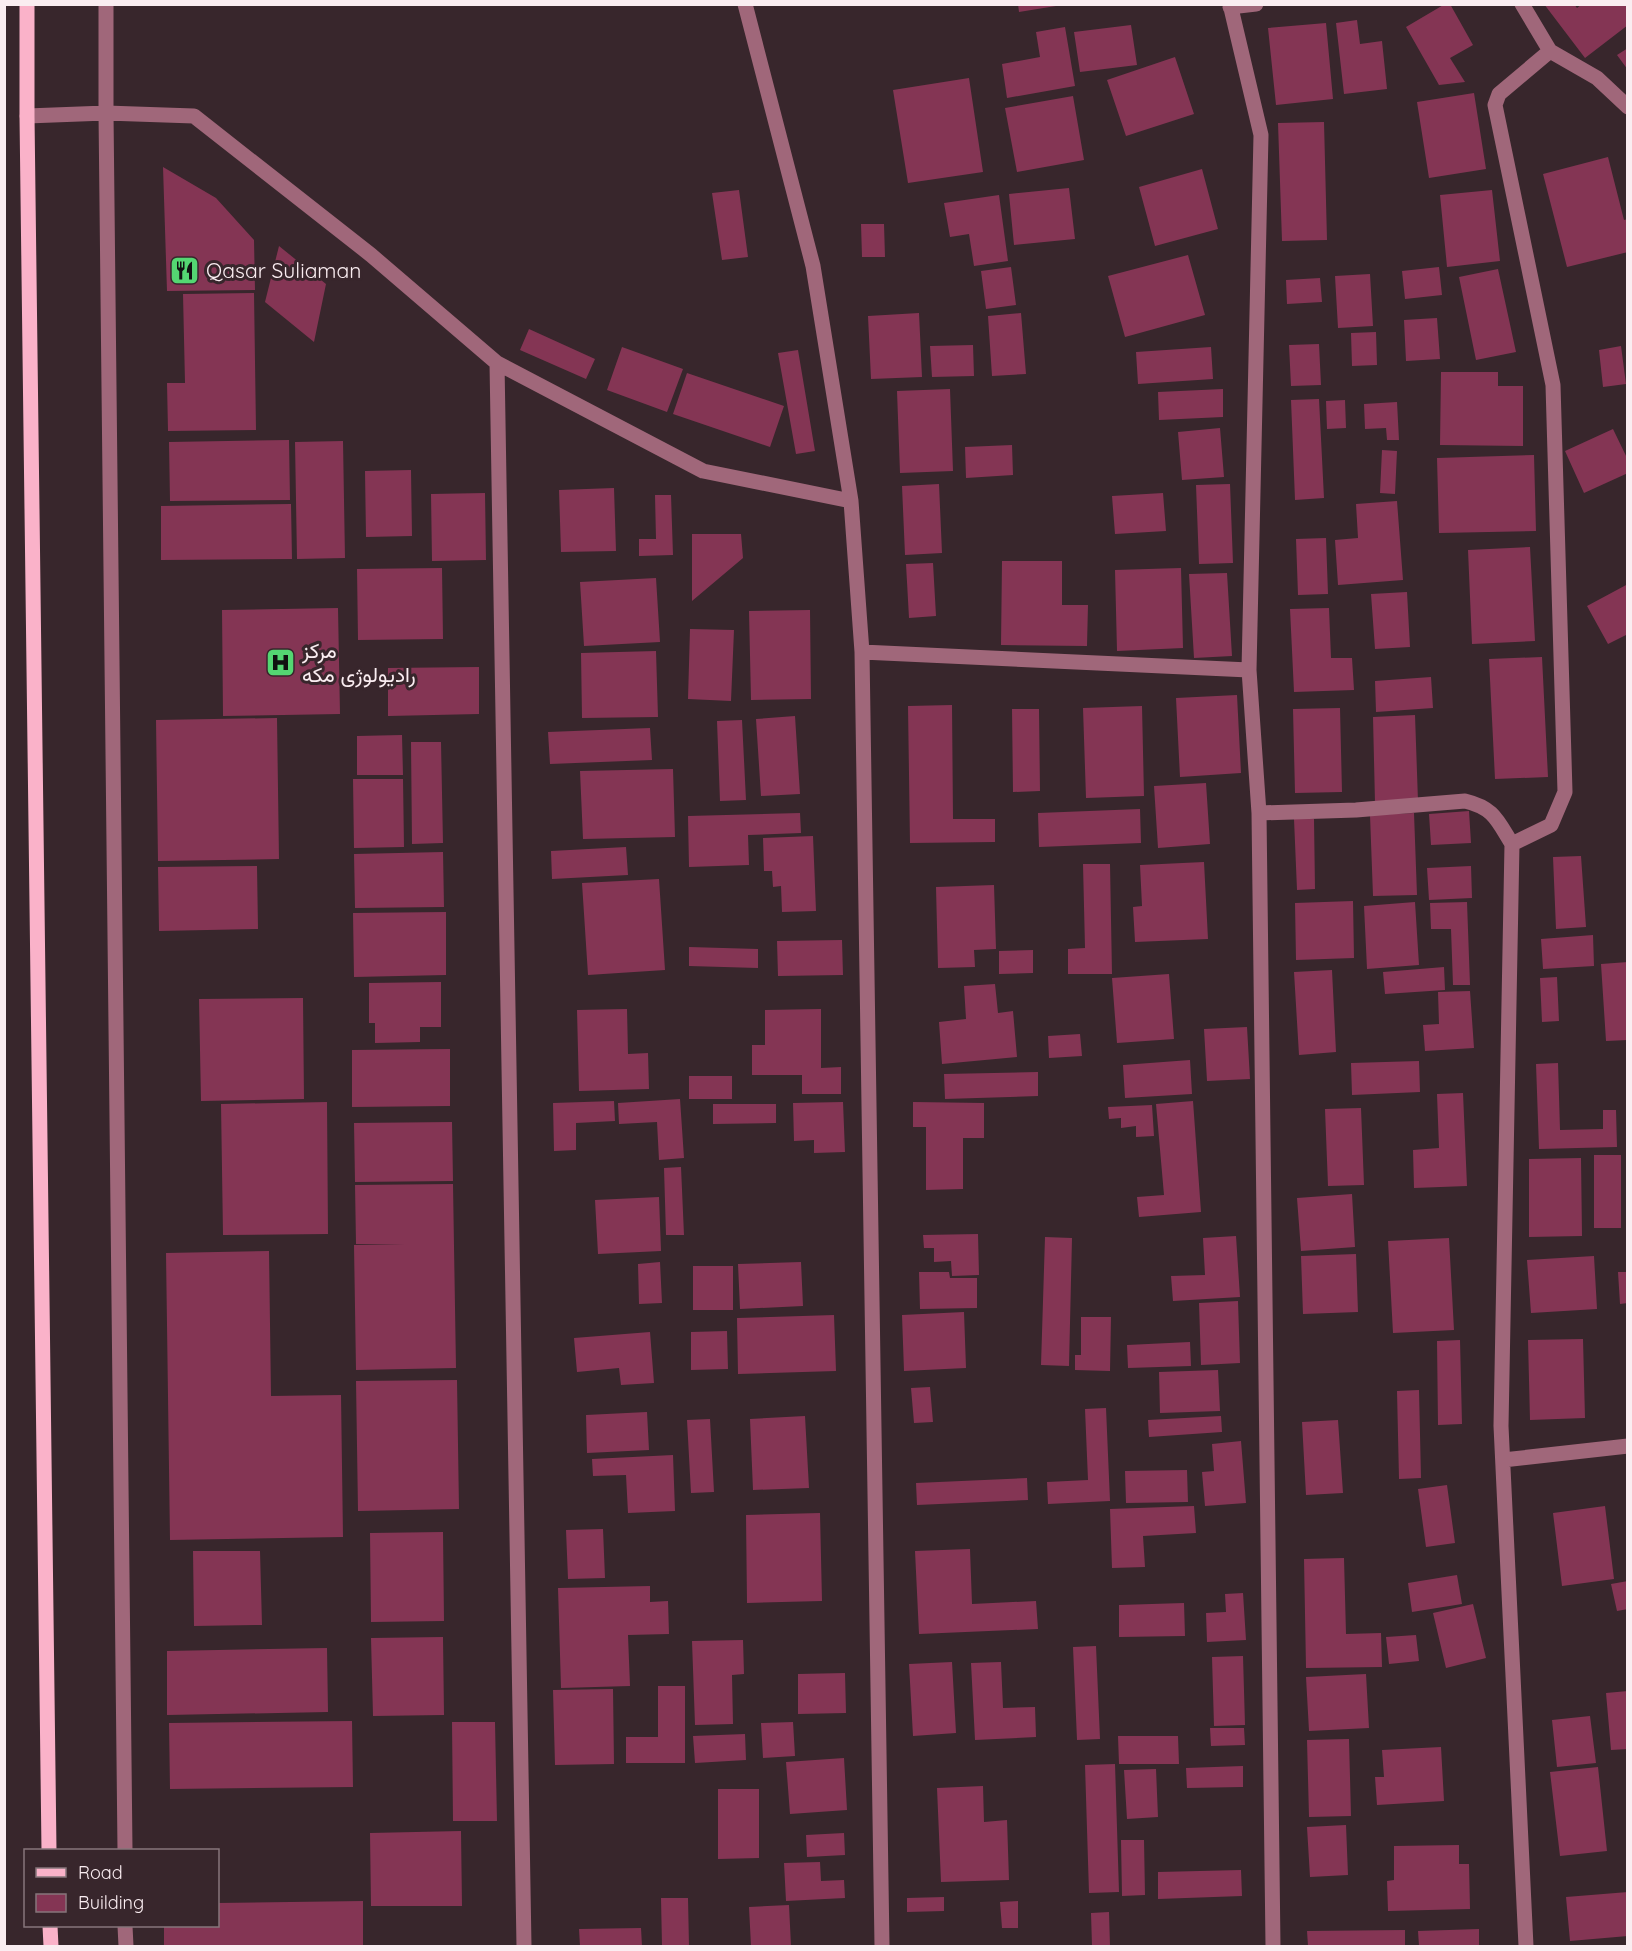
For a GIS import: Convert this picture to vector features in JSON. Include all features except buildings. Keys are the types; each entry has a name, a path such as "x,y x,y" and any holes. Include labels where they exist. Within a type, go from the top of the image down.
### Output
{"main road":[{"path":"27,4 50,1849"},
{"path":"50,1927 51,1947"}],"street":[{"path":"106,4 125,1849"},
{"path":"745,4 813,266 850,501 862,652 882,1947"},
{"path":"1256,4 1230,6 1261,135 1249,670 1259,813 1273,1947"},
{"path":"1521,4 1550,51 1597,78 1628,107"},
{"path":"1512,844 1551,825 1565,792 1552,385 1495,105 1499,94 1550,51"},
{"path":"27,116 106,113 194,117 371,255 497,363 704,471 850,501"},
{"path":"497,363 525,1947"},
{"path":"862,652 1249,670"},
{"path":"1259,813 1356,810 1465,801 1478,804 1493,813 1512,844 1501,1426 1526,1947"},
{"path":"1503,1460 1628,1446"},
{"path":"125,1927 126,1947"}],"place":[{"name":"Qasar Suliaman","path":"185,270"},
{"name":"مرکز رادیولوژی مکه","path":"281,662"}]}
